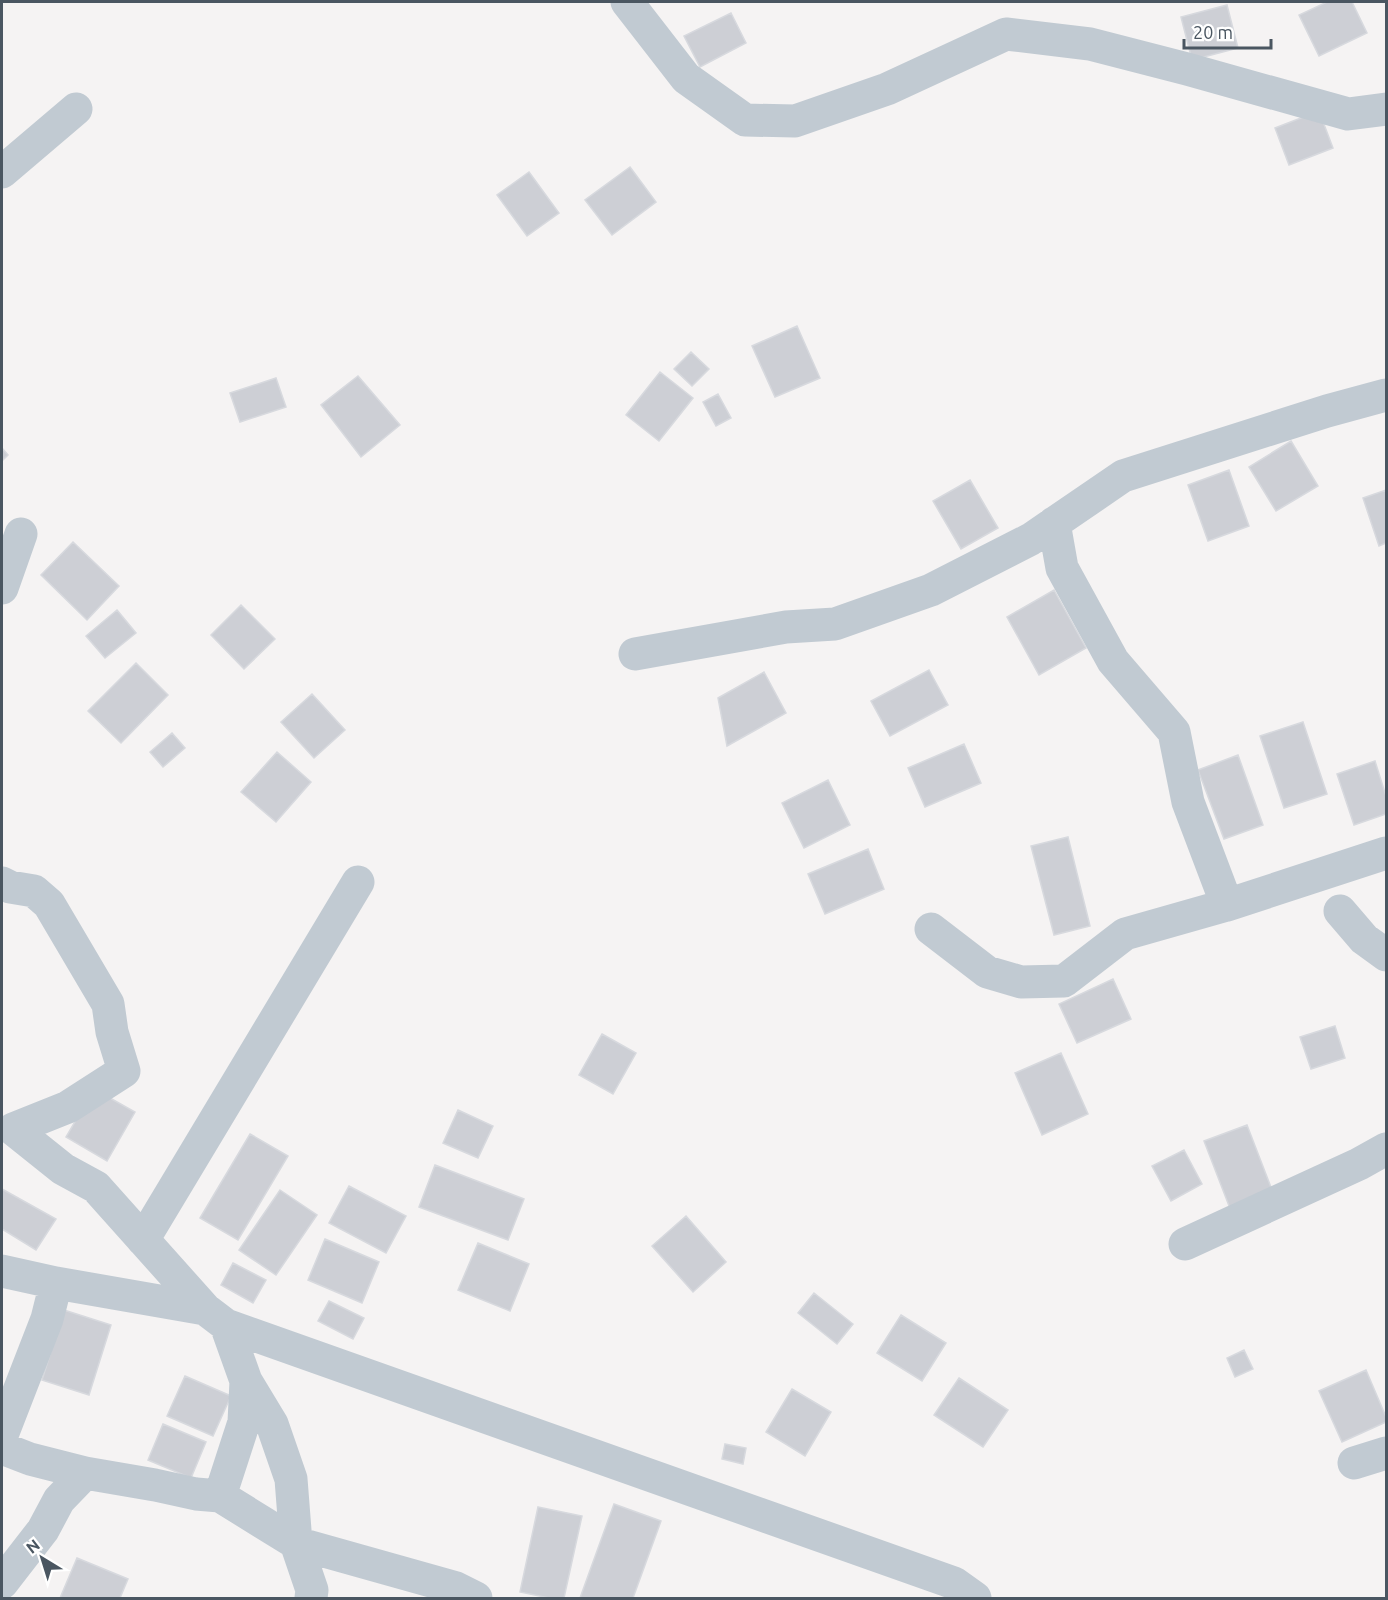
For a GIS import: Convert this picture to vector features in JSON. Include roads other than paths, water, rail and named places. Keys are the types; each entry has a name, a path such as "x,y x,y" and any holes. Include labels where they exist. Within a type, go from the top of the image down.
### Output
{"street":[{"path":"627,2 686,78 745,120 795,121 887,88 1006,34 1090,44 1348,114 1386,109"},
{"path":"2,171 76,110"},
{"path":"635,654 786,627 835,624 931,590 1031,539 1123,476 1326,411 1386,395"},
{"path":"1054,524 1062,568 1113,661 1174,732 1188,802 1227,905"},
{"path":"2,588 21,534"},
{"path":"931,929 987,972 1021,982 1064,981 1125,934 1227,905 1386,853"},
{"path":"143,1240 358,882"},
{"path":"2,883 10,887 34,891 49,904 108,1004 112,1032 124,1071 68,1107 13,1129 63,1169 96,1187 216,1317 246,1381 272,1424 291,1479 296,1543 312,1590 311,1599"},
{"path":"1340,911 1364,939 1386,955"},
{"path":"1185,1244 1359,1164 1386,1149"},
{"path":"2,1271 216,1317 954,1583 975,1599"},
{"path":"2,1435 47,1319 56,1283"},
{"path":"220,1496 244,1422 246,1381"},
{"path":"2,1448 30,1459 85,1473 196,1494 220,1496 296,1543 456,1588 476,1599"},
{"path":"1354,1462 1386,1453"},
{"path":"2,1583 43,1530 59,1500 85,1473"}]}
